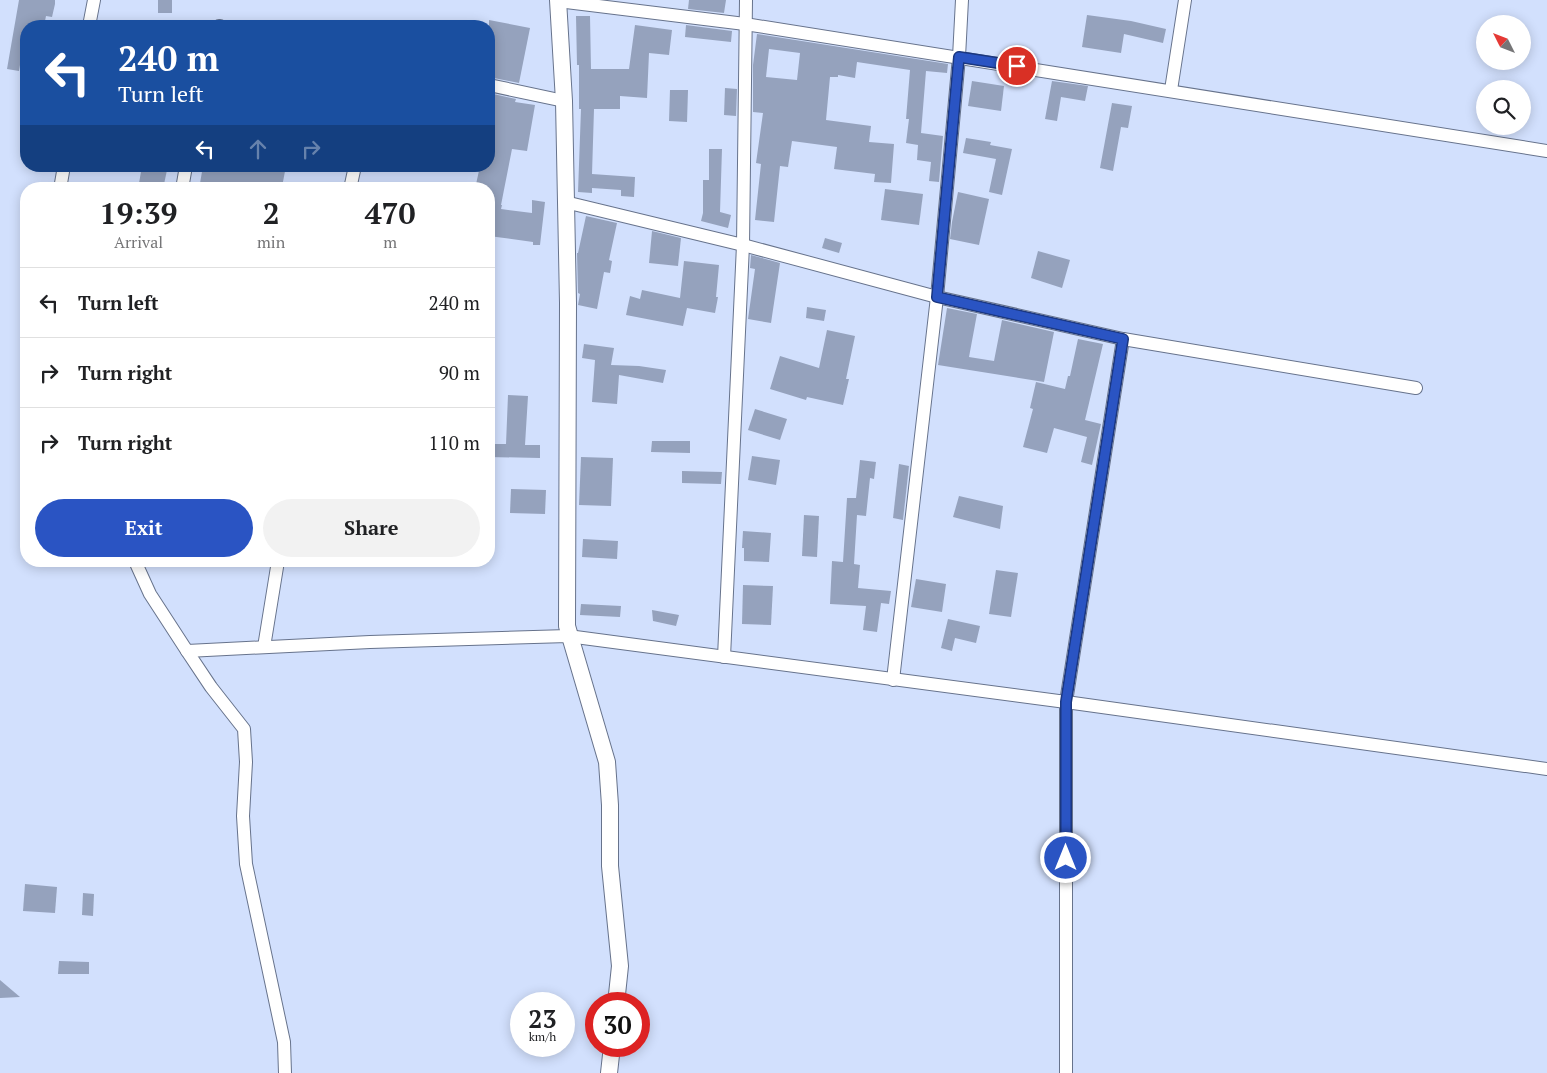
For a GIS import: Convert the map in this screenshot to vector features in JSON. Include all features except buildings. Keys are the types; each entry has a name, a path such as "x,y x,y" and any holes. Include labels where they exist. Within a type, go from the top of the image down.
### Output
{"street":[{"path":"90,20 94,0"},
{"path":"617,992 620,966 610,866 610,805 607,762 566,626 568,304 564,101 557,0 745,24 1547,151"},
{"path":"724,657 743,245 746,0"},
{"path":"893,680 937,297 959,57 962,0"},
{"path":"1171,90 1185,0"},
{"path":"495,86 564,101"},
{"path":"566,202 743,245 937,297 1123,339 1416,388"},
{"path":"1066,1073 1066,702 1123,339"},
{"path":"138,567 150,594 187,651 244,729 246,762 243,816 246,864 284,1042 285,1073"},
{"path":"264,647 277,567"},
{"path":"187,651 568,636 1066,702 1547,769"},
{"path":"610,1073 611,1057"}],"route":[{"path":"1017,66 959,57 937,297 1123,339 1066,702 1066,858"}]}
